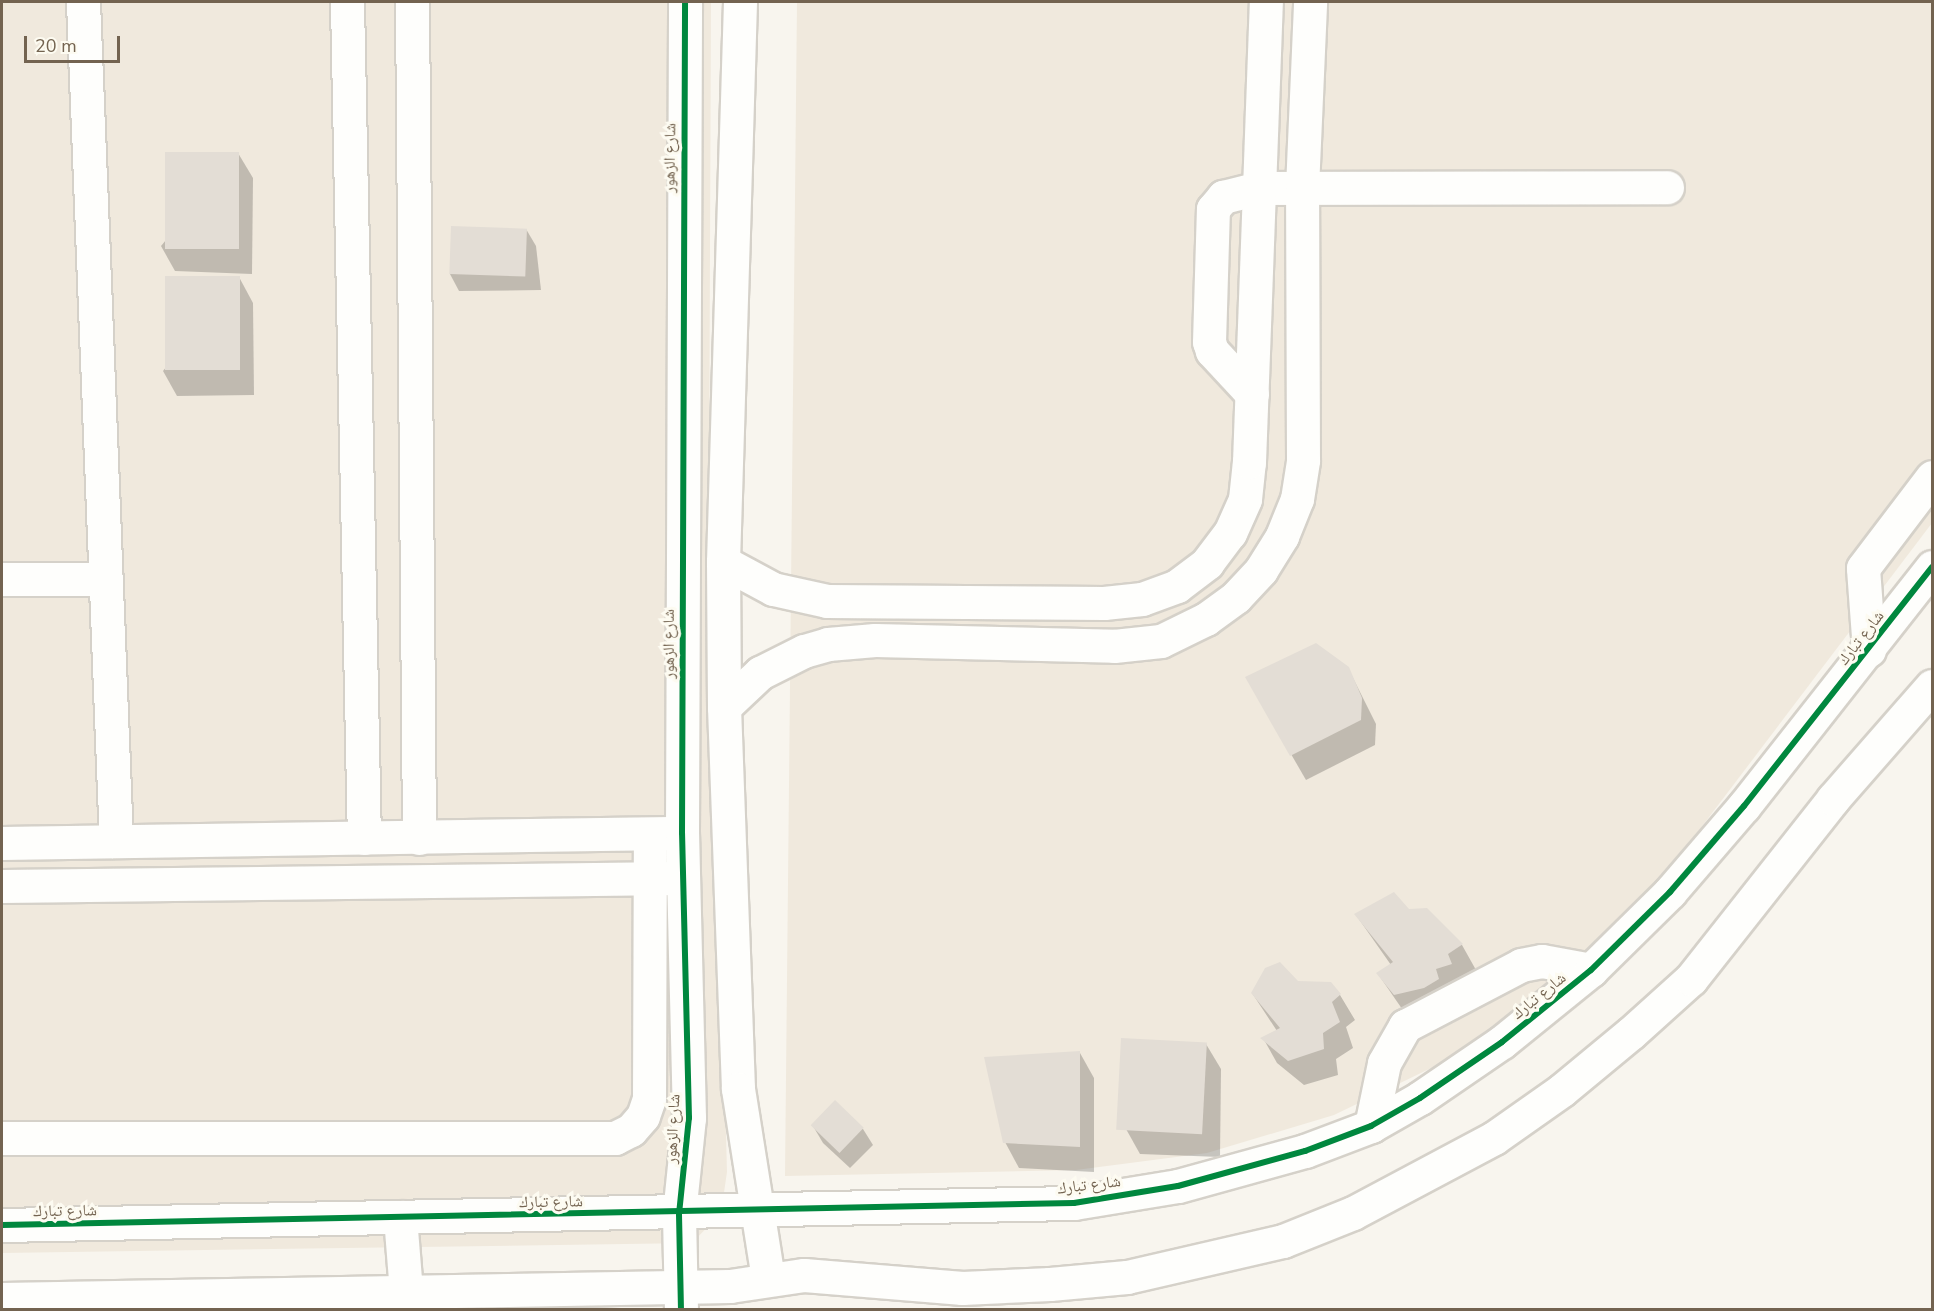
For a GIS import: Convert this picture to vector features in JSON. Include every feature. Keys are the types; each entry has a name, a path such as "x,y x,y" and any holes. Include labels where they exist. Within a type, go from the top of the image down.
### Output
{"street":[{"path":"83,2 116,842"},
{"path":"347,2 364,838"},
{"path":"412,2 420,838"},
{"name":"شارع الزهور","path":"680,1297 679,1214 689,1118 682,833 685,2"},
{"path":"740,2 723,562 724,707 738,1089 760,1212 768,1278"},
{"path":"723,562 773,589 827,602 1104,603 1142,599 1177,586 1207,563 1230,533 1245,499 1252,394 1266,2"},
{"path":"724,707 760,673 796,654 828,644 875,640 1114,646 1161,640 1206,619 1236,597 1261,570 1282,536 1296,499 1303,460 1302,188 1310,2"},
{"path":"1252,394 1212,351 1210,321 1213,209 1223,197 1258,188 1667,187"},
{"path":"1869,650 1863,568 1932,477"},
{"name":"شارع تبارك","path":"2,1226 400,1217 679,1214 1074,1203 1178,1186 1305,1151 1371,1126 1420,1098 1502,1042 1591,970 1670,892 1807,730 1932,567"},
{"path":"2,579 106,579"},
{"path":"2,1299 406,1291 680,1297 768,1278 828,1276 962,1288 1127,1277 1283,1240 1353,1214 1494,1138 1562,1090 1691,979 1833,799 1932,686"},
{"path":"2,843 682,833"},
{"path":"2,1138 615,1138 631,1130 649,1099 652,879 650,835"},
{"path":"254,883 255,840"},
{"path":"2,886 684,877"},
{"path":"1371,1126 1384,1064 1405,1026 1521,965 1542,961 1591,970"},
{"path":"400,1217 406,1291"}],"shaded area":[{"path":"2,2 711,2 709,501 727,1172 721,1213 692,1243 2,1253"},
{"path":"797,2 1932,2 1932,523 1656,887 1562,980 1454,1057 1334,1115 1207,1153 1076,1170 785,1176"}],"building":[{"path":"165,152 239,152 239,249 165,249"},
{"path":"451,226 527,229 525,277 449,274"},
{"path":"165,276 240,276 240,370 165,370"},
{"path":"1316,643 1349,667 1362,698 1361,720 1290,756 1245,677"},
{"path":"1394,892 1409,909 1427,908 1463,944 1448,954 1452,964 1436,969 1439,979 1424,988 1394,995 1376,973 1393,962 1354,914"},
{"path":"1280,962 1298,981 1331,982 1341,994 1332,1002 1340,1022 1323,1033 1324,1049 1288,1061 1260,1038 1280,1028 1251,993 1265,968"},
{"path":"1121,1038 1207,1043 1202,1134 1116,1130"},
{"path":"1080,1051 1080,1147 1003,1143 984,1057"},
{"path":"835,1100 864,1128 839,1153 811,1125"}],"cycle path":[{"path":"681,1310 679,1214 689,1118 682,833 685,2"},
{"path":"2,1225 1074,1203 1178,1186 1305,1151 1371,1126 1420,1098 1502,1042 1591,970 1670,892 1744,806 1932,567"}]}
